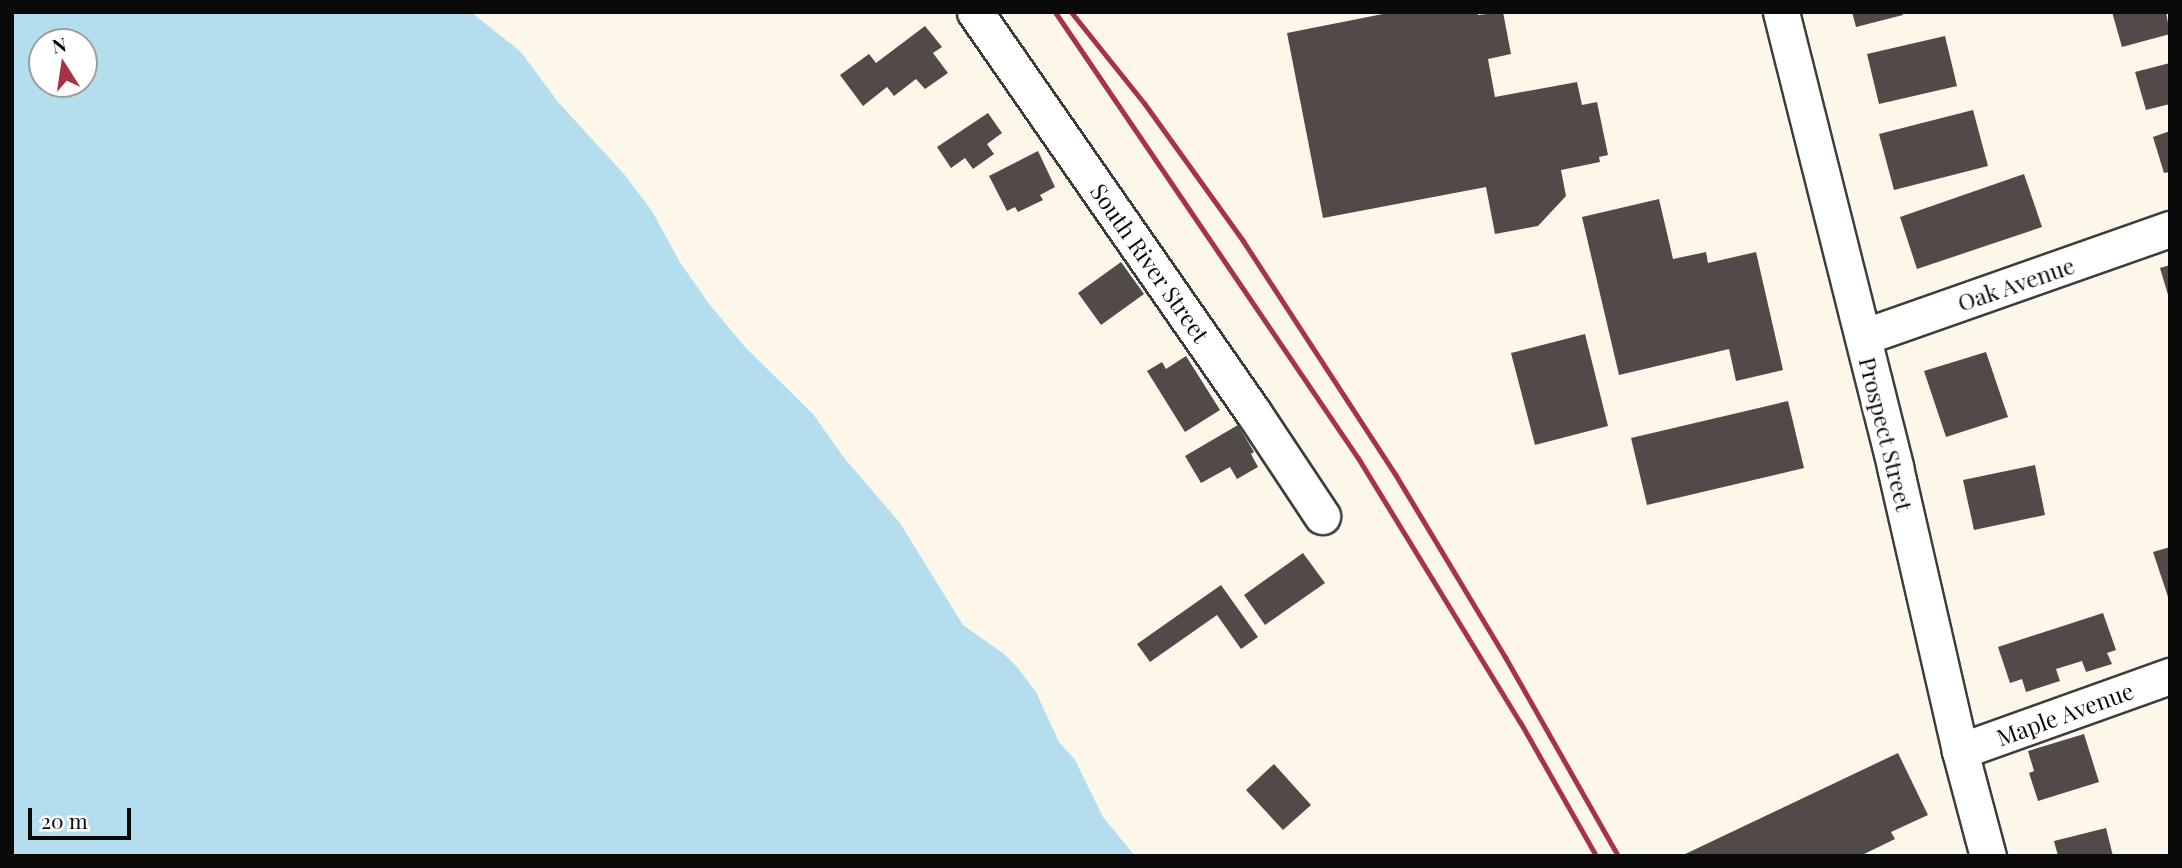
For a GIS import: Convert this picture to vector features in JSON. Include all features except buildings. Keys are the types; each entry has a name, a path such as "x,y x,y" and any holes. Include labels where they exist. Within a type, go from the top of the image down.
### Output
{"street":[{"name":"South River Street","path":"975,12 1254,412 1322,516"},
{"name":"Prospect Street","path":"1781,12 1863,337 1960,751 1988,856"},
{"name":"Oak Avenue","path":"1863,337 2170,229"},
{"name":"Maple Avenue","path":"1960,751 2170,677"}],"water":[{"path":"12,12 471,12 521,52 558,102 624,174 652,211 681,264 710,305 745,347 813,414 845,459 900,523 963,625 1004,654 1018,668 1036,692 1059,742 1075,760 1103,817 1135,856 12,856"}],"railway":[{"path":"1055,12 1358,458 1520,722 1596,856"},
{"path":"1071,12 1144,103 1243,241 1395,474 1505,657 1618,856"}]}
